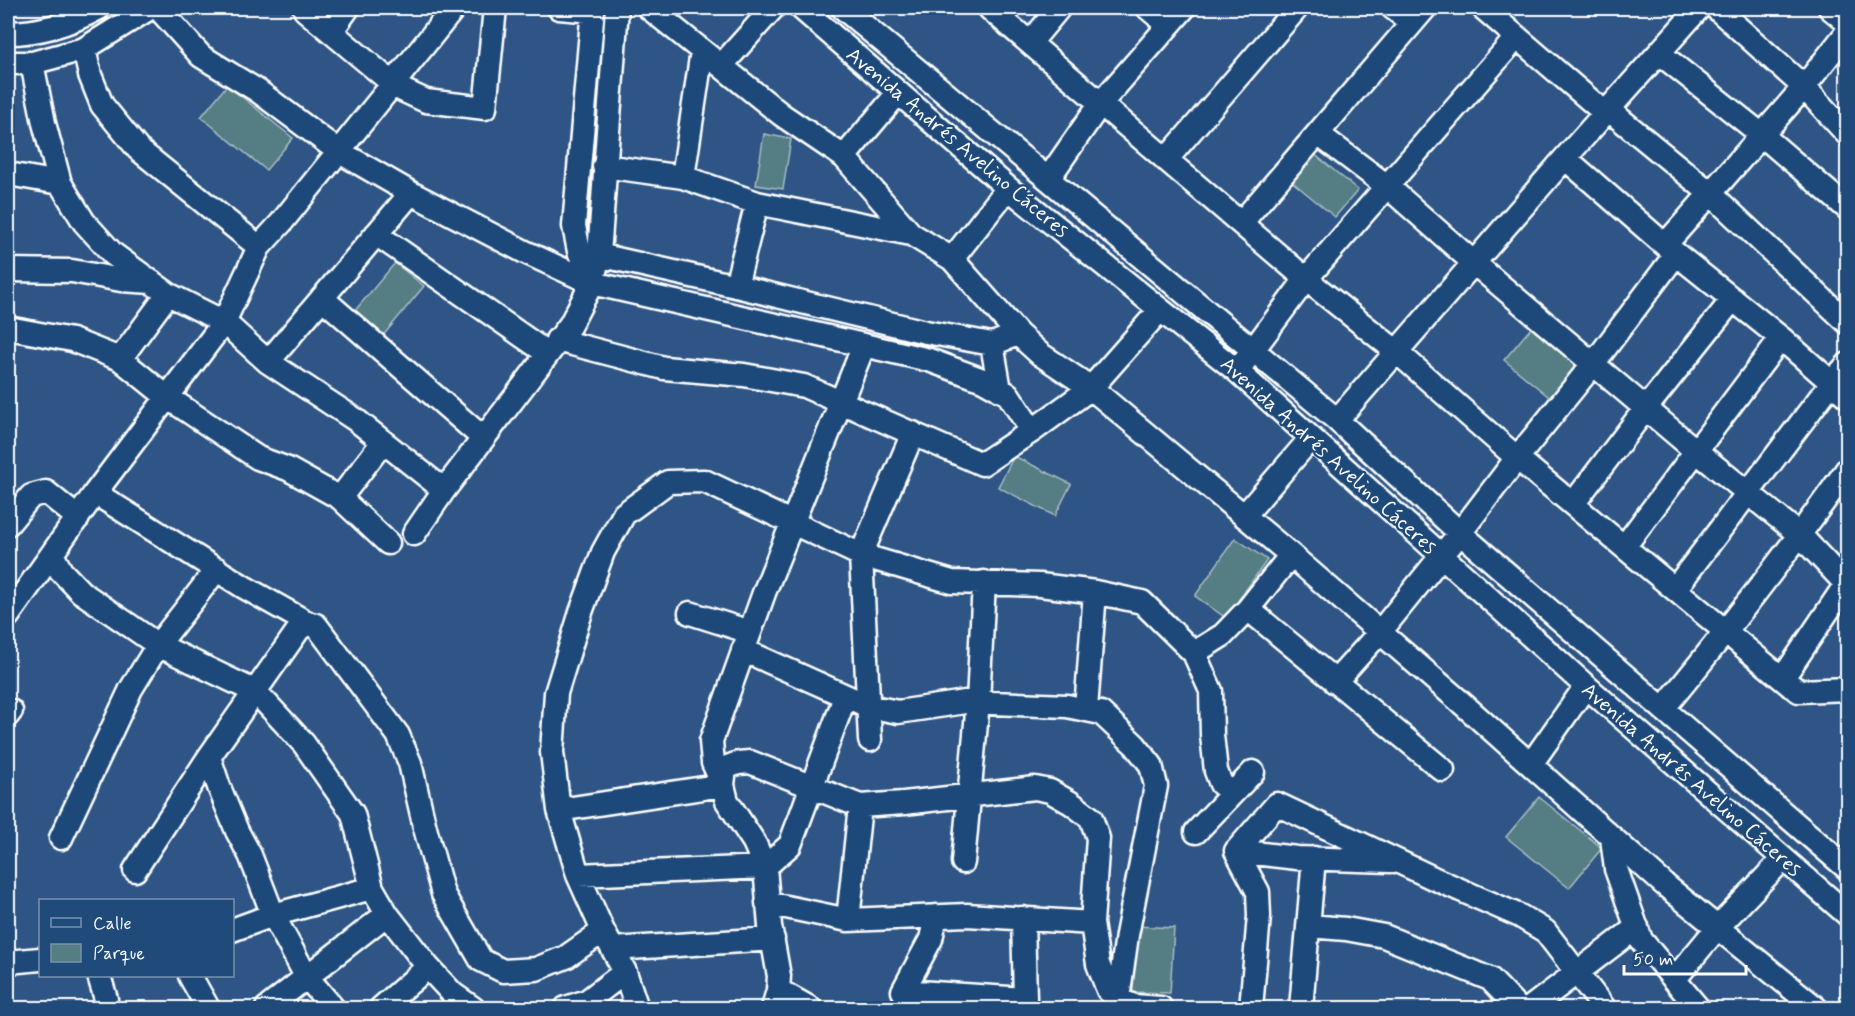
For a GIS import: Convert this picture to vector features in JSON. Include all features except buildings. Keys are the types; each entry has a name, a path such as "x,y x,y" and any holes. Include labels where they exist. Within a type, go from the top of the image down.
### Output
{"street":[{"path":"8,33 21,33 60,25 99,8"},
{"path":"8,63 32,63 84,49 150,8"},
{"path":"158,8 201,56 258,91 338,151 411,193 525,252 592,283 930,360 983,380 1008,394 1032,431"},
{"path":"306,8 305,10 398,88 426,101 485,108 495,8"},
{"path":"331,32 348,8"},
{"path":"8,616 94,493 224,322 259,247 454,8"},
{"path":"559,8 593,9 574,226 579,251 592,283"},
{"path":"414,534 444,490 570,325 592,283 599,255 617,8"},
{"path":"649,8 782,115 844,157 911,234 952,259 1018,334 1040,354 1091,388 1291,555 1665,885 1816,1008"},
{"path":"721,66 773,8"},
{"name":"Avenida Andrés Avelino Cáceres","path":"801,8 1008,188 1237,371 1586,686 1848,915"},
{"name":"Avenida Andrés Avelino Cáceres","path":"843,8 1337,420 1460,533 1848,869"},
{"path":"1030,43 1059,8"},
{"path":"1148,8 1168,25"},
{"path":"1048,179 1100,104 1184,8"},
{"path":"1241,223 1418,15 1393,8"},
{"path":"1483,8 1710,193 1848,323"},
{"path":"1337,420 1565,158 1700,8"},
{"path":"1716,8 1804,87 1848,135"},
{"path":"1830,8 1848,23"},
{"path":"990,9 1306,279 1397,352 1517,458 1799,691 1848,689"},
{"path":"1166,159 1294,9"},
{"path":"1335,682 1380,632 1594,363 1710,193 1804,87 1848,31"},
{"path":"1237,371 1306,279 1517,37"},
{"path":"84,49 90,75 102,105 138,149 259,247"},
{"path":"683,177 702,51"},
{"path":"1659,52 1762,135 1848,209"},
{"path":"32,63 44,123 60,183 84,222 113,254 160,288 224,322 268,362 356,420 444,490"},
{"path":"844,157 898,93"},
{"path":"1318,134 1387,186 1474,263 1696,451 1800,535 1847,584 1783,678"},
{"path":"1565,158 1670,250 1781,338 1840,390"},
{"path":"604,166 683,177 757,203 911,234"},
{"path":"8,174 60,183"},
{"path":"952,259 1008,188"},
{"path":"268,362 411,193"},
{"path":"736,286 757,203"},
{"path":"376,234 552,347 664,368 744,375 804,386 982,464 1091,388 1160,310"},
{"path":"599,255 926,332 992,344 1018,334"},
{"path":"8,270 72,272 160,288"},
{"path":"120,359 160,288"},
{"path":"322,298 483,438"},
{"path":"1573,504 1733,299"},
{"path":"8,328 72,340 120,359 167,397 258,458 288,469 340,498 388,543"},
{"path":"1624,547 1781,338"},
{"path":"992,344 1000,390"},
{"path":"810,1008 776,999 779,976 767,903 765,867 754,842 727,801 713,763 711,741 792,524 864,345"},
{"path":"1675,589 1747,493 1840,390 1848,364"},
{"path":"870,740 861,555 913,433"},
{"path":"1244,516 1311,438"},
{"path":"340,498 384,442"},
{"path":"1663,709 1726,632 1848,468"},
{"path":"637,1008 625,972 578,875 559,810 552,752 556,693 581,612 603,552 624,514 668,482 704,481 861,555 952,582 1040,585 1095,592 1142,602 1194,653 1212,691 1212,735 1216,771 1221,784 1232,793"},
{"path":"8,524 31,496 46,492 78,518"},
{"path":"94,493 244,587 308,623 316,625 398,735 410,763 443,894 481,960 503,971 536,969 608,940 773,939"},
{"path":"52,554 61,571 81,592 158,645 256,692 304,744 353,814 372,888 387,914 428,967 453,994 473,1008"},
{"path":"1194,653 1223,635 1248,609 1291,555"},
{"path":"62,838 131,689 158,645 217,569"},
{"path":"963,862 978,702 984,582"},
{"path":"1086,709 1095,592"},
{"path":"1248,609 1443,770"},
{"path":"690,613 747,641 845,697 868,706 898,712 978,702 1067,706 1101,712 1135,745 1151,765 1156,786 1127,935 1118,999"},
{"path":"135,870 299,628 308,623"},
{"path":"1531,765 1586,686"},
{"path":"578,875 765,867 789,845 845,697"},
{"path":"209,758 273,915 306,976 333,1008"},
{"path":"723,785 725,768 738,763 750,762 860,806 969,797 1035,788 1050,791 1071,802 1091,818 1098,838 1092,922 1098,964 1108,990 1118,999 1134,1006 1161,1008"},
{"path":"1196,832 1253,772"},
{"path":"559,810 723,785"},
{"path":"1236,851 1277,804 1433,878 1520,916 1545,931 1604,1008"},
{"path":"848,920 860,806"},
{"path":"1612,838 1616,869 1641,940 1698,1008"},
{"path":"1236,851 1401,862"},
{"path":"1236,851 1258,892 1259,916 1251,1008"},
{"path":"1301,1008 1314,858"},
{"path":"1674,980 1718,928 1783,859"},
{"path":"234,929 273,915 372,888"},
{"path":"767,903 848,920 967,915 1092,922"},
{"path":"267,1008 387,914"},
{"path":"936,916 931,939 903,991 1025,999 1023,918"},
{"path":"1308,926 1346,929 1384,936 1490,979 1518,1008"},
{"path":"1530,1008 1637,927"},
{"path":"8,962 39,959"},
{"path":"381,1008 428,967"},
{"path":"581,1006 625,972"},
{"path":"100,977 106,999 105,1008"},
{"path":"191,977 208,1008"}],"green space":[{"path":"227,85 293,138 266,170 201,117"},
{"path":"764,134 791,139 783,189 756,185"},
{"path":"1313,153 1358,190 1335,217 1290,180"},
{"path":"395,263 424,286 382,337 353,313"},
{"path":"1531,328 1581,369 1554,401 1504,360"},
{"path":"1014,456 1071,484 1055,516 998,487"},
{"path":"1235,538 1267,560 1226,618 1195,596"},
{"path":"1539,797 1602,848 1569,888 1506,837"},
{"path":"1136,926 1174,928 1170,993 1133,992"}]}
